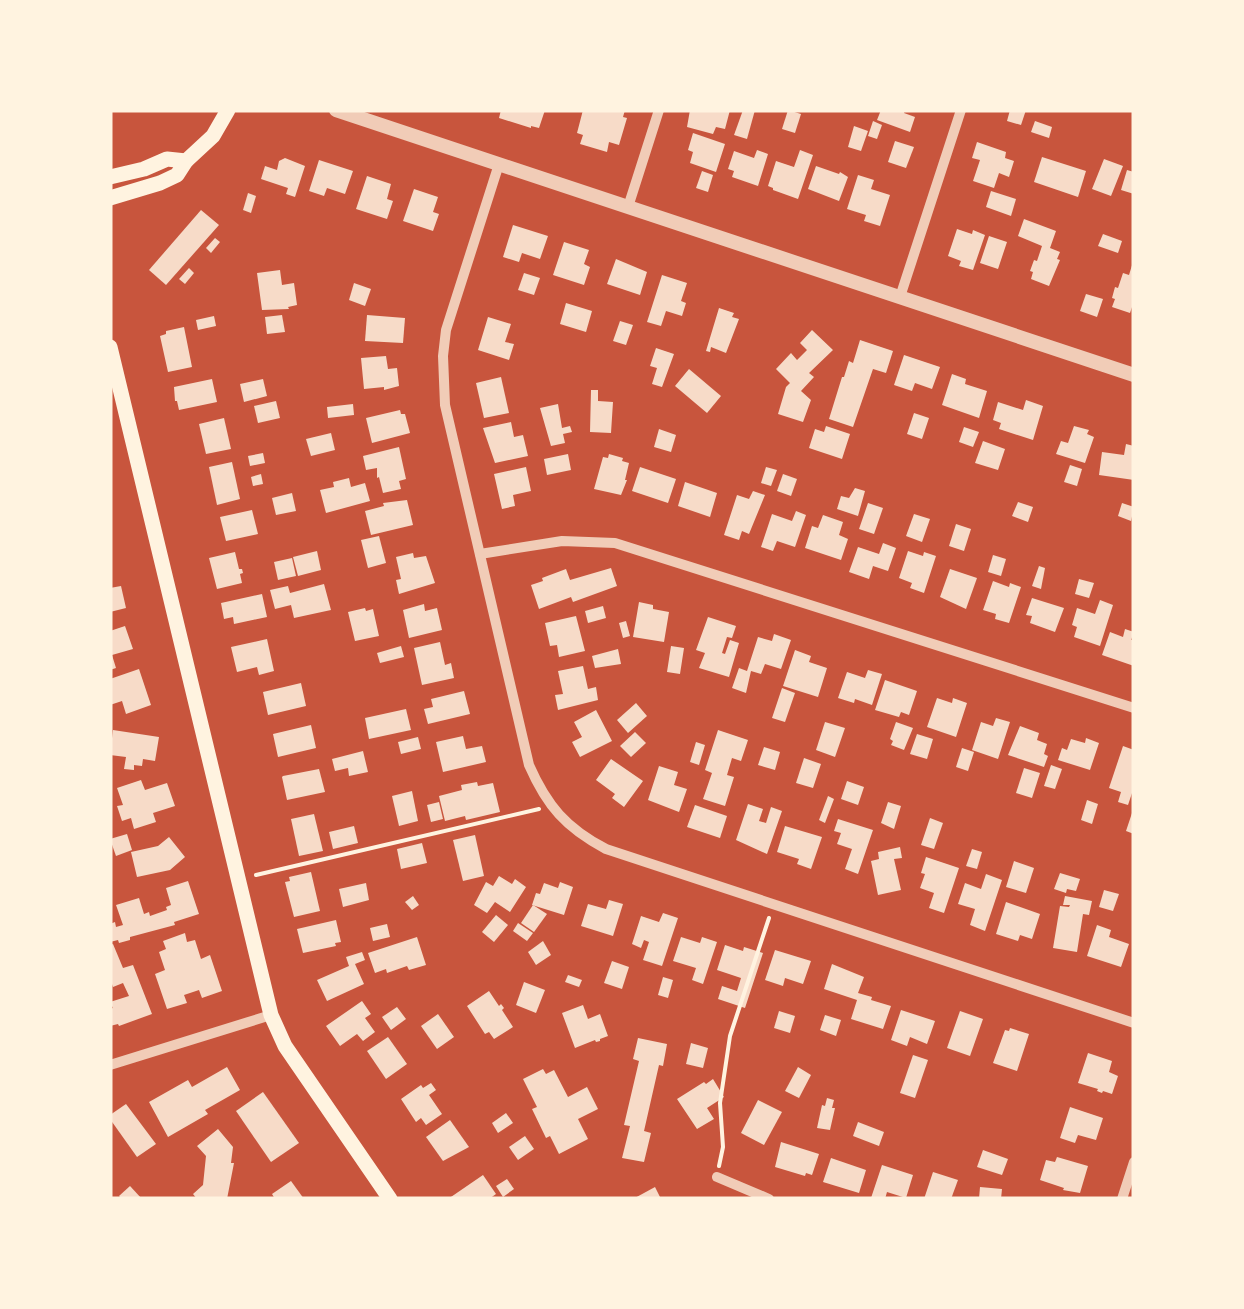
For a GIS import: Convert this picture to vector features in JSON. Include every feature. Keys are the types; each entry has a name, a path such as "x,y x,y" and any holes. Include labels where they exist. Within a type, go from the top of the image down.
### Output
{"main road":[{"path":"110,198 177,175 213,136 228,110"},
{"path":"110,178 168,159 186,161"},
{"path":"111,353 270,1016 285,1046 390,1199"}],"street":[{"path":"336,110 1134,375"},
{"path":"628,207 659,110"},
{"path":"900,297 961,110"},
{"path":"499,164 446,330 444,392 529,765 540,790 567,824 606,849 1134,1023"},
{"path":"480,554 562,541 616,543 1134,708"},
{"path":"110,1065 270,1016"},
{"path":"1122,1199 1134,1162"},
{"path":"717,1177 769,1199"}],"path":[{"path":"237,880 552,806"},
{"path":"717,1177 723,1147 720,1103 730,1036 774,904"}],"building":[{"path":"501,110 545,110 539,128 531,128 499,118"},
{"path":"583,110 625,110 623,117 627,118 619,145 609,142 607,152 580,144 583,135 577,133"},
{"path":"690,110 730,110 725,129 716,127 713,134 687,127"},
{"path":"743,110 755,110 747,139 734,135"},
{"path":"788,110 801,114 795,133 782,129"},
{"path":"881,110 905,110 904,113 915,117 910,132 877,120"},
{"path":"1010,110 1026,110 1021,125 1007,121"},
{"path":"873,121 882,125 877,139 868,136"},
{"path":"1035,121 1052,127 1049,138 1031,132"},
{"path":"854,126 868,131 861,151 848,147"},
{"path":"693,133 725,144 716,172 690,163 693,152 688,150"},
{"path":"895,141 914,147 906,168 888,162"},
{"path":"977,142 1006,152 1005,158 1014,161 1009,177 999,173 994,188 973,181 980,160 972,158"},
{"path":"757,150 768,154 758,186 732,177 734,171 728,169 734,151 754,158"},
{"path":"800,150 813,155 798,199 768,186 776,161 794,167"},
{"path":"1042,157 1086,171 1078,197 1034,182"},
{"path":"285,158 305,166 295,197 286,194 288,188 261,179 265,166 277,170 279,161"},
{"path":"1104,159 1123,166 1111,196 1092,189"},
{"path":"319,160 353,171 345,194 327,188 324,196 309,191"},
{"path":"816,166 848,177 839,201 808,189"},
{"path":"1127,170 1134,172 1134,194 1121,190"},
{"path":"702,171 713,175 708,192 696,188"},
{"path":"858,175 874,180 871,189 890,195 880,226 864,221 866,215 847,209"},
{"path":"367,176 391,184 387,199 393,201 387,219 356,209"},
{"path":"414,189 438,197 433,212 439,214 433,231 403,221"},
{"path":"991,191 1016,199 1011,216 986,207"},
{"path":"248,193 256,196 251,213 243,210"},
{"path":"201,210 219,225 166,285 149,270"},
{"path":"1024,219 1056,231 1050,248 1060,252 1060,260 1049,286 1031,279 1030,271 1042,246 1018,236"},
{"path":"513,225 548,236 540,259 522,253 519,262 503,257"},
{"path":"957,229 985,235 973,270 959,266 961,261 948,256"},
{"path":"1103,234 1122,241 1118,253 1098,246"},
{"path":"989,236 1007,242 998,269 980,263"},
{"path":"215,238 220,242 211,253 206,248"},
{"path":"564,242 589,250 584,264 590,267 584,285 553,275"},
{"path":"616,259 647,272 640,295 607,284"},
{"path":"1133,262 1134,301 1130,313 1112,307 1112,298 1123,273 1129,275"},
{"path":"189,268 194,273 185,284 179,279"},
{"path":"280,270 282,285 294,283 297,305 262,310 257,273"},
{"path":"524,273 540,278 534,295 518,290"},
{"path":"662,275 687,283 681,301 686,303 682,316 666,311 661,326 647,322"},
{"path":"354,283 371,289 365,306 349,300"},
{"path":"1086,294 1103,299 1097,317 1080,311"},
{"path":"566,303 592,311 586,332 560,324"},
{"path":"719,308 739,319 726,353 711,347 710,352 706,351"},
{"path":"282,315 285,332 267,334 265,317"},
{"path":"367,315 405,318 403,343 365,341"},
{"path":"214,316 216,326 198,330 196,320"},
{"path":"488,317 511,324 505,342 514,344 509,360 478,350"},
{"path":"620,321 633,325 626,345 613,341"},
{"path":"184,327 192,367 168,372 160,336"},
{"path":"812,330 833,350 809,373 814,377 801,391 811,400 803,422 778,414 790,383 776,369 791,353 797,360 807,350 800,343"},
{"path":"860,340 893,351 886,373 873,369 853,427 829,419 842,377 849,361 853,363"},
{"path":"656,348 674,354 662,387 652,384 657,368 650,366"},
{"path":"904,355 940,367 932,389 915,383 912,391 894,385"},
{"path":"386,356 388,369 397,368 399,386 364,389 361,358"},
{"path":"689,369 721,396 707,413 675,386"},
{"path":"952,374 966,379 965,384 987,391 979,418 942,405"},
{"path":"501,377 509,413 484,418 476,383"},
{"path":"212,379 217,402 179,410 174,387"},
{"path":"263,379 267,396 244,402 240,384"},
{"path":"591,390 598,390 598,401 613,402 611,433 590,432"},
{"path":"1026,400 1043,406 1033,440 999,429 1001,423 993,420 998,402 1023,410"},
{"path":"276,401 280,418 258,423 254,406"},
{"path":"353,404 354,415 328,418 327,407"},
{"path":"558,404 562,428 570,426 572,432 563,434 565,443 551,446 540,408"},
{"path":"400,410 410,433 372,443 366,418"},
{"path":"914,413 929,418 922,439 907,434"},
{"path":"224,418 231,449 206,454 199,424"},
{"path":"511,422 514,437 523,435 528,456 495,463 483,428"},
{"path":"826,426 850,434 842,459 809,448 815,429 824,432"},
{"path":"1074,426 1089,430 1087,434 1094,437 1085,463 1056,454 1061,441 1068,443"},
{"path":"964,427 979,432 973,447 959,442"},
{"path":"659,429 676,435 671,452 654,447"},
{"path":"331,433 335,450 311,456 306,439"},
{"path":"983,441 1005,449 998,470 975,463"},
{"path":"1126,444 1134,446 1134,480 1099,475 1102,452 1124,455"},
{"path":"399,447 406,479 399,481 401,489 383,493 377,468 366,470 363,456"},
{"path":"263,453 265,463 250,466 248,456"},
{"path":"568,454 571,470 547,475 544,459"},
{"path":"609,454 629,463 621,495 594,489 603,457 608,458"},
{"path":"232,462 240,499 217,505 209,467"},
{"path":"1070,465 1082,469 1077,486 1064,482"},
{"path":"526,467 531,491 513,495 515,506 502,509 494,474"},
{"path":"640,467 676,479 668,503 632,491"},
{"path":"766,467 777,470 771,486 761,483"},
{"path":"261,474 263,484 253,486 251,477"},
{"path":"783,474 797,479 791,496 777,491"},
{"path":"349,478 351,487 365,483 370,501 326,513 320,490"},
{"path":"685,482 717,493 710,517 678,506"},
{"path":"855,488 865,491 858,516 837,509 841,496 849,498"},
{"path":"753,491 765,495 749,534 742,531 739,540 724,535 737,495 749,499"},
{"path":"292,493 296,511 276,515 272,498"},
{"path":"407,500 413,525 371,535 365,511 384,506 383,503"},
{"path":"1018,502 1033,507 1028,522 1012,516"},
{"path":"868,503 883,508 874,534 859,529"},
{"path":"1122,503 1134,507 1131,521 1118,516"},
{"path":"252,510 258,534 226,541 220,517"},
{"path":"796,511 806,515 795,547 777,541 773,551 761,547 772,514 792,521"},
{"path":"914,514 930,519 922,542 906,536"},
{"path":"823,515 843,522 839,535 848,539 841,560 805,548 812,526 818,528"},
{"path":"956,524 971,529 964,551 949,546"},
{"path":"379,536 386,563 368,568 361,540"},
{"path":"883,543 896,548 888,571 873,566 869,579 849,572 858,547 879,554"},
{"path":"317,551 321,570 298,576 293,557"},
{"path":"908,551 936,556 924,593 899,578"},
{"path":"235,552 243,573 242,583 217,589 209,558"},
{"path":"413,553 414,558 426,556 435,583 399,594 396,580 401,579 396,557"},
{"path":"993,555 1006,559 1001,576 988,572"},
{"path":"292,558 296,576 278,580 274,562"},
{"path":"1039,566 1045,568 1041,589 1032,586"},
{"path":"611,568 617,586 539,609 531,585 543,581 542,578 566,569 570,580"},
{"path":"950,569 977,578 966,609 940,597"},
{"path":"1079,579 1094,583 1089,598 1075,594"},
{"path":"993,581 1021,587 1009,623 983,610"},
{"path":"324,584 331,610 294,618 291,605 275,609 270,590 288,586 290,593"},
{"path":"121,586 126,608 110,612 110,588"},
{"path":"262,594 267,617 234,624 233,617 224,619 221,603"},
{"path":"1032,598 1064,608 1055,632 1030,623 1032,616 1026,615"},
{"path":"1100,600 1113,605 1100,646 1074,637 1077,627 1072,625 1077,608 1095,614"},
{"path":"639,602 669,612 664,642 633,637"},
{"path":"424,604 425,611 437,608 442,630 409,638 403,610"},
{"path":"603,606 606,618 588,623 585,611"},
{"path":"373,609 379,636 355,641 348,612"},
{"path":"576,616 585,651 559,657 557,645 550,646 545,623"},
{"path":"708,617 736,626 722,653 725,654 730,640 739,643 729,677 699,668 705,653 696,650"},
{"path":"626,621 630,636 623,638 619,623"},
{"path":"125,626 133,649 112,655 116,668 110,670 110,631"},
{"path":"1125,629 1134,632 1134,666 1102,655 1110,632 1123,637"},
{"path":"774,634 791,640 781,669 765,664 761,674 751,671 746,693 732,688 739,668 747,671 758,637 772,641"},
{"path":"267,639 274,671 259,675 257,667 237,672 231,647"},
{"path":"440,642 445,665 451,663 454,678 422,685 414,648"},
{"path":"401,646 404,657 380,663 377,653"},
{"path":"671,646 684,648 680,674 667,672"},
{"path":"618,649 621,664 595,668 592,656"},
{"path":"795,650 811,656 809,662 827,668 818,697 783,686"},
{"path":"583,666 588,689 596,687 598,700 558,710 555,695 563,694 558,671"},
{"path":"139,669 151,705 126,714 122,701 110,705 110,679"},
{"path":"868,670 882,674 872,705 838,698 847,672 865,678"},
{"path":"885,680 917,691 909,715 901,712 899,717 875,710"},
{"path":"301,683 306,706 268,715 263,692"},
{"path":"782,688 795,693 785,722 772,718"},
{"path":"464,691 470,714 428,724 424,709 433,707 431,699"},
{"path":"937,698 967,703 956,737 927,727"},
{"path":"636,703 647,716 628,733 617,720"},
{"path":"406,709 411,730 369,739 365,718"},
{"path":"596,710 612,741 580,757 572,742 582,737 574,722"},
{"path":"996,718 1010,722 998,759 972,750 981,722 993,726"},
{"path":"825,722 845,728 835,757 816,750"},
{"path":"896,722 913,728 904,750 891,745"},
{"path":"311,725 316,748 278,757 273,734"},
{"path":"1020,726 1039,733 1037,740 1047,744 1044,767 1008,755"},
{"path":"113,730 159,737 155,761 143,759 142,766 124,769 126,757 110,755"},
{"path":"718,730 748,740 741,761 732,758 727,775 734,777 725,806 703,799 712,773 705,770"},
{"path":"635,732 646,743 631,757 620,746"},
{"path":"917,734 933,739 927,759 910,754"},
{"path":"463,736 466,749 482,746 486,762 443,772 436,742"},
{"path":"418,737 421,749 401,754 398,742"},
{"path":"1086,738 1099,743 1090,770 1058,760 1071,739 1085,743"},
{"path":"696,742 705,745 699,765 690,762"},
{"path":"1123,746 1134,750 1134,787 1128,805 1118,802 1121,792 1109,788"},
{"path":"764,747 780,752 775,770 758,765"},
{"path":"962,748 974,752 968,771 956,767"},
{"path":"363,751 368,772 349,776 348,768 335,771 332,759"},
{"path":"804,758 821,764 813,788 796,783"},
{"path":"611,759 643,781 624,807 612,798 615,794 596,780"},
{"path":"1051,765 1062,769 1055,789 1044,786"},
{"path":"659,766 678,772 674,785 687,789 679,812 648,800"},
{"path":"1024,768 1040,773 1032,798 1016,793"},
{"path":"319,769 325,792 287,800 283,776"},
{"path":"141,780 145,790 167,783 175,806 153,813 156,822 134,829 131,818 122,821 117,806 123,805 117,788"},
{"path":"847,781 864,787 858,805 841,799"},
{"path":"477,782 478,786 493,783 500,812 445,821 439,796"},
{"path":"412,791 418,821 399,826 392,796"},
{"path":"828,796 834,799 825,823 819,820"},
{"path":"1087,800 1098,804 1092,824 1081,820"},
{"path":"439,802 443,819 431,822 427,805"},
{"path":"888,802 901,806 894,829 881,823"},
{"path":"748,804 763,809 759,821 766,823 771,807 782,811 767,854 736,840"},
{"path":"695,805 727,816 720,838 687,827"},
{"path":"1134,811 1134,834 1126,831"},
{"path":"314,814 323,851 299,856 291,819"},
{"path":"930,818 943,823 934,849 921,845"},
{"path":"838,819 873,830 858,874 845,869 852,849 837,844 841,833 834,831"},
{"path":"354,826 358,843 333,849 329,832"},
{"path":"785,826 822,837 811,869 797,864 799,859 777,852"},
{"path":"127,834 132,850 116,856 110,839"},
{"path":"475,835 484,876 463,881 453,840"},
{"path":"169,837 185,857 170,870 137,877 131,852 158,846"},
{"path":"422,843 427,863 401,869 397,849"},
{"path":"900,847 902,858 894,859 901,890 878,895 871,861 879,859 878,852"},
{"path":"972,849 982,852 977,869 966,866"},
{"path":"926,857 959,868 944,913 929,908 934,893 920,888"},
{"path":"1014,861 1034,868 1026,893 1006,887"},
{"path":"311,872 320,911 294,917 285,882 290,881 289,877"},
{"path":"1060,873 1080,879 1076,891 1054,889"},
{"path":"986,874 1002,880 985,931 970,925 975,909 958,904 965,883 981,889"},
{"path":"499,876 512,884 515,879 526,887 510,912 495,902 487,913 474,905 486,882 493,886"},
{"path":"188,881 199,914 130,940 110,942 110,924 123,925 116,905 139,898 144,914 149,912 150,916 171,905 166,888"},
{"path":"560,882 573,887 564,915 532,905 544,883 558,888"},
{"path":"366,883 369,900 343,907 339,889"},
{"path":"1104,890 1119,894 1113,911 1099,907"},
{"path":"413,896 419,905 412,910 405,902"},
{"path":"1065,896 1092,901 1089,915 1083,914 1077,952 1053,948 1060,906 1070,905 1063,905"},
{"path":"609,900 623,904 613,936 581,926 588,904 606,909"},
{"path":"1006,902 1040,914 1032,939 1020,935 1018,941 996,934"},
{"path":"533,905 547,914 534,932 521,923"},
{"path":"663,913 678,918 662,966 643,960 649,942 644,940 641,948 632,944 641,916 659,922"},
{"path":"496,915 508,925 494,942 482,932"},
{"path":"336,920 341,942 303,953 297,929"},
{"path":"518,923 533,933 527,941 513,931"},
{"path":"387,924 390,937 373,941 370,928"},
{"path":"1097,925 1111,930 1109,937 1129,944 1121,967 1087,956"},
{"path":"185,933 187,942 195,940 201,959 210,955 222,991 202,998 199,990 184,995 187,1003 167,1009 155,974 165,970 159,952 166,949 163,941"},
{"path":"417,937 426,965 375,973 368,953"},
{"path":"681,937 700,943 702,937 717,942 703,984 692,980 696,968 673,961"},
{"path":"543,941 551,955 536,965 528,952"},
{"path":"113,944 123,968 133,965 152,1014 119,1026 110,1026 110,1002 129,996 123,983 113,987 110,978"},
{"path":"725,945 763,953 745,1008 718,999 722,986 737,991 741,978 717,970"},
{"path":"775,950 811,961 803,984 785,978 783,986 765,980"},
{"path":"362,952 365,960 355,964 364,984 327,1001 317,980 349,966 346,957"},
{"path":"612,961 629,967 622,989 604,983"},
{"path":"832,964 864,977 858,993 891,1006 883,1029 851,1019 857,1000 824,989"},
{"path":"568,975 582,980 579,987 565,982"},
{"path":"663,977 673,980 668,998 658,995"},
{"path":"524,982 545,990 536,1013 516,1005"},
{"path":"489,991 504,1008 513,1027 494,1039 489,1032 485,1034 467,1006"},
{"path":"362,1001 371,1014 365,1018 375,1032 363,1041 357,1034 340,1046 326,1026"},
{"path":"583,1005 588,1019 600,1014 608,1036 575,1048 562,1013"},
{"path":"397,1007 406,1019 391,1030 382,1017"},
{"path":"901,1010 935,1021 927,1044 910,1037 907,1046 891,1040"},
{"path":"779,1011 795,1016 790,1033 774,1028"},
{"path":"960,1011 983,1019 970,1056 947,1048"},
{"path":"438,1014 454,1037 437,1049 421,1026"},
{"path":"825,1015 841,1020 836,1036 820,1030"},
{"path":"1005,1030 1029,1034 1017,1071 993,1063"},
{"path":"388,1037 407,1064 386,1079 367,1051"},
{"path":"638,1038 667,1044 644,1131 651,1133 644,1162 622,1158 630,1126 624,1125 639,1061 633,1059"},
{"path":"691,1043 708,1048 703,1068 686,1064"},
{"path":"1088,1053 1112,1061 1109,1072 1118,1076 1112,1094 1078,1083"},
{"path":"913,1055 928,1060 915,1098 900,1093"},
{"path":"227,1067 240,1090 168,1137 149,1102 188,1080 192,1087"},
{"path":"798,1067 811,1075 799,1098 785,1091"},
{"path":"543,1069 546,1074 554,1070 568,1097 587,1087 598,1109 578,1119 588,1139 559,1154 532,1109 537,1107 523,1079"},
{"path":"713,1079 724,1097 707,1108 714,1119 697,1129 677,1099"},
{"path":"431,1083 436,1090 429,1095 442,1114 426,1125 421,1118 416,1122 401,1099"},
{"path":"263,1092 299,1143 271,1162 236,1111"},
{"path":"827,1098 834,1100 835,1108 830,1130 817,1128"},
{"path":"758,1100 782,1112 764,1145 741,1133"},
{"path":"126,1104 156,1144 137,1157 110,1119"},
{"path":"1070,1107 1103,1118 1096,1140 1078,1135 1075,1143 1060,1138"},
{"path":"506,1113 513,1123 498,1133 492,1123"},
{"path":"450,1120 469,1147 443,1161 426,1137"},
{"path":"858,1122 884,1132 879,1146 853,1136"},
{"path":"218,1129 233,1147 227,1199 197,1199 193,1194 203,1185 206,1156 197,1146"},
{"path":"525,1136 534,1149 518,1160 509,1147"},
{"path":"781,1142 819,1154 812,1175 775,1167"},
{"path":"983,1150 1008,1159 1002,1175 977,1167"},
{"path":"1057,1157 1088,1166 1080,1193 1040,1180 1046,1160 1055,1162"},
{"path":"831,1158 866,1170 859,1193 823,1182"},
{"path":"882,1165 913,1175 906,1198 887,1192 885,1199 871,1198"},
{"path":"933,1172 958,1180 951,1199 924,1199"},
{"path":"483,1175 496,1194 489,1199 448,1199"},
{"path":"507,1179 514,1189 503,1197 496,1186"},
{"path":"291,1181 304,1199 275,1199 272,1194"},
{"path":"130,1186 142,1199 119,1196"},
{"path":"655,1187 661,1199 633,1199"},
{"path":"980,1187 1002,1189 1001,1199 979,1199"}]}
